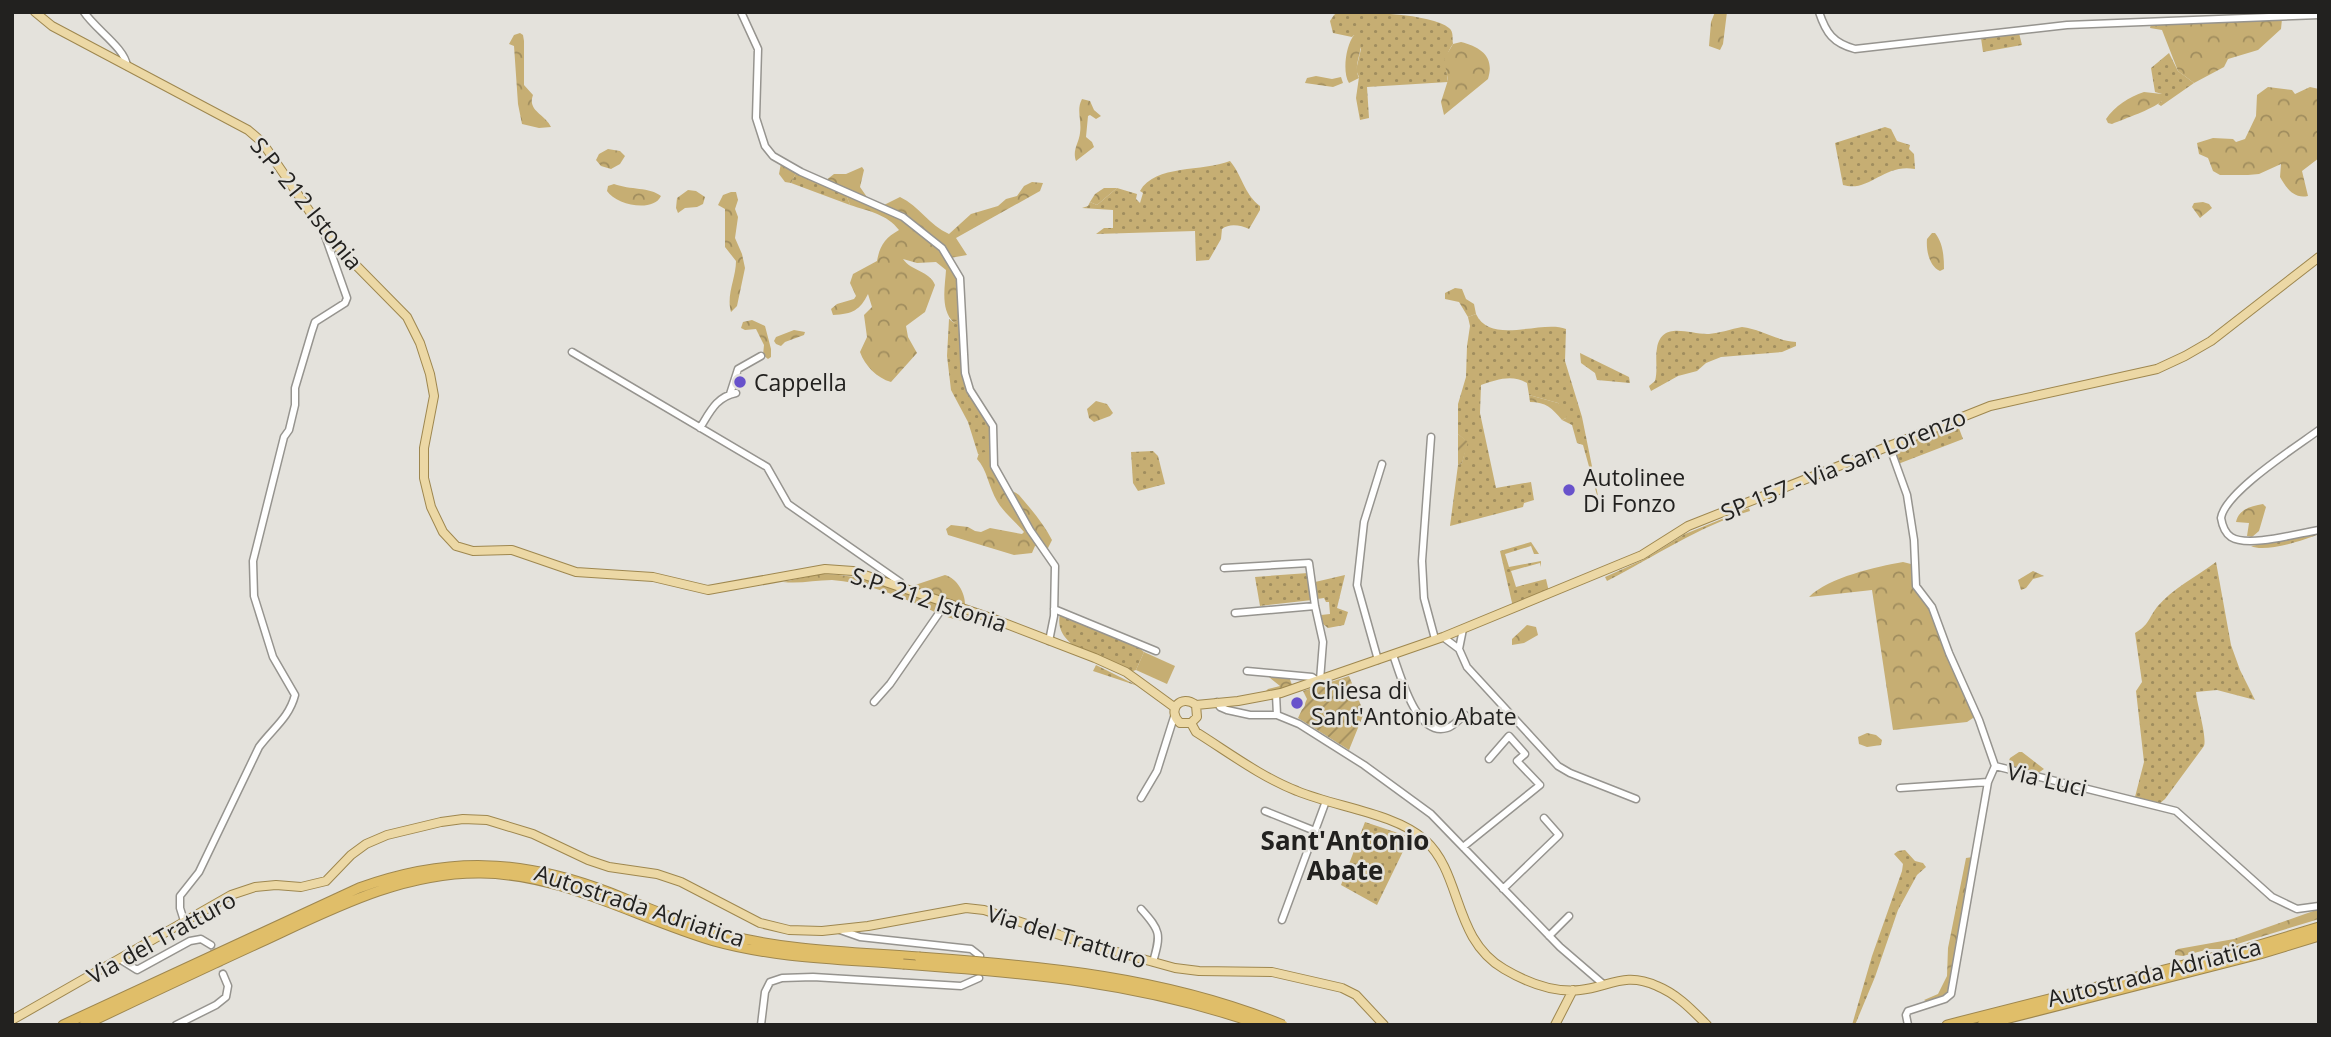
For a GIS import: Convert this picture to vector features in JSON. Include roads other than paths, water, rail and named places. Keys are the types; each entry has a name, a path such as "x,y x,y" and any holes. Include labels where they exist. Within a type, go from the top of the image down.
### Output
{"highway":[{"name":"Autostrada Adriatica","path":"63,1025 359,888 418,871 460,865 503,865 559,876 695,925 755,941 804,948 1016,964 1132,980 1209,999 1283,1025"},
{"name":"Autostrada Adriatica","path":"84,1025 359,898 404,883 455,874 490,873 547,882 583,892 702,937 756,950 802,957 1005,971 1099,982 1192,1002 1261,1025"},
{"name":"Autostrada Adriatica","path":"1947,1025 2242,950 2319,927"},
{"name":"Autostrada Adriatica","path":"1982,1025 2260,954 2319,936"}],"main road":[{"name":"S.P. 212 Istonia","path":"35,12 52,26 248,130 262,142 337,246 407,317 420,344 434,396 424,448 424,478 431,507 443,532 456,546 472,551 512,550 576,572 664,578 708,590 836,569 853,571 1049,640 1126,672 1174,707"},
{"name":"SP 157 - Via San Lorenzo","path":"1196,705 1276,694 1463,629 1643,555 1688,526 1990,405 2157,369 2211,341 2319,257"},
{"path":"1185,700 1196,705 1198,713 1191,723 1184,724 1174,718 1174,707 1179,701 1185,700"},
{"path":"1191,723 1196,732 1296,791 1402,825 1427,842 1447,875 1460,911 1476,943 1483,953 1502,967 1524,979 1552,988 1573,990 1628,980 1656,985 1681,1000 1707,1025"},
{"name":"Via del Tratturo","path":"12,1020 231,895 255,887 301,887 326,881 351,855 366,844 387,835 463,819 487,820 509,825 588,860 610,867 657,874 681,882 760,923 789,930 868,926 966,908 984,909 1037,929 1153,962 1199,971 1272,972 1311,979 1356,995 1384,1025"},
{"path":"1555,1025 1573,990"}],"street":[{"path":"84,12 126,58 127,66"},
{"path":"741,12 758,49 756,118 765,146 773,156 801,172 903,217 942,248 955,267 960,278 965,373 970,390 993,426 994,466 1030,530 1055,566 1054,610 1049,640"},
{"path":"1819,12 1831,38 1841,45 1855,49 2067,25 2319,15"},
{"path":"184,924 180,896 199,872 259,747 290,713 295,695 273,657 261,620 254,596 253,561 284,437 289,430 295,405 295,388 312,331 315,323 345,303 347,298 322,228"},
{"path":"572,352 767,467 788,503 900,583 903,588"},
{"path":"700,428 716,402 733,394 738,369 761,356"},
{"path":"2319,430 2256,477 2225,505 2221,518 2227,533 2241,540 2256,541 2319,530"},
{"path":"1431,437 1422,561 1424,598 1439,638 1459,649"},
{"name":"Via Luci","path":"1889,445 1908,495 1916,586 1931,607 1979,720 1995,766 2176,811 2272,897 2298,909 2319,906"},
{"path":"1378,660 1357,585 1364,522 1382,464"},
{"path":"1224,568 1309,563 1323,642 1319,680 1312,677 1247,671"},
{"path":"874,702 890,684 946,603"},
{"path":"1235,613 1315,606"},
{"path":"1054,610 1156,652"},
{"path":"1463,629 1459,649 1467,667 1558,766 1636,799"},
{"path":"1392,655 1420,718 1429,726 1440,729 1450,727 1465,715"},
{"path":"1276,694 1276,715"},
{"path":"1217,702 1227,710 1250,715 1276,715 1301,725 1364,765 1431,814 1549,936 1603,984"},
{"path":"1142,798 1157,771 1174,718"},
{"path":"1463,847 1540,785 1517,761 1525,754 1509,736 1489,759"},
{"path":"1908,1025 1908,1011 1945,999 1951,994 1988,782 1995,766"},
{"path":"1900,788 1988,782"},
{"path":"1282,920 1326,801"},
{"path":"1265,811 1315,831"},
{"path":"1503,888 1559,835 1545,818"},
{"path":"1141,909 1157,926 1153,962"},
{"path":"1549,936 1569,916"},
{"path":"838,929 860,937 971,950 980,956"},
{"path":"121,960 137,970 190,941 201,939 211,945"},
{"path":"176,1025 226,997 228,986 223,974"},
{"path":"761,1025 765,992 770,982 782,978 813,977 961,986 979,978"}],"tunnel":[{"path":"211,945 223,974"}],"place":[{"name":"Cappella","path":"740,382"},
{"name":"Autolinee Di Fonzo","path":"1569,490"},
{"name":"Chiesa di Sant'Antonio Abate","path":"1297,703"}],"district":[{"name":"Sant'Antonio Abate","path":"1345,855"}]}
